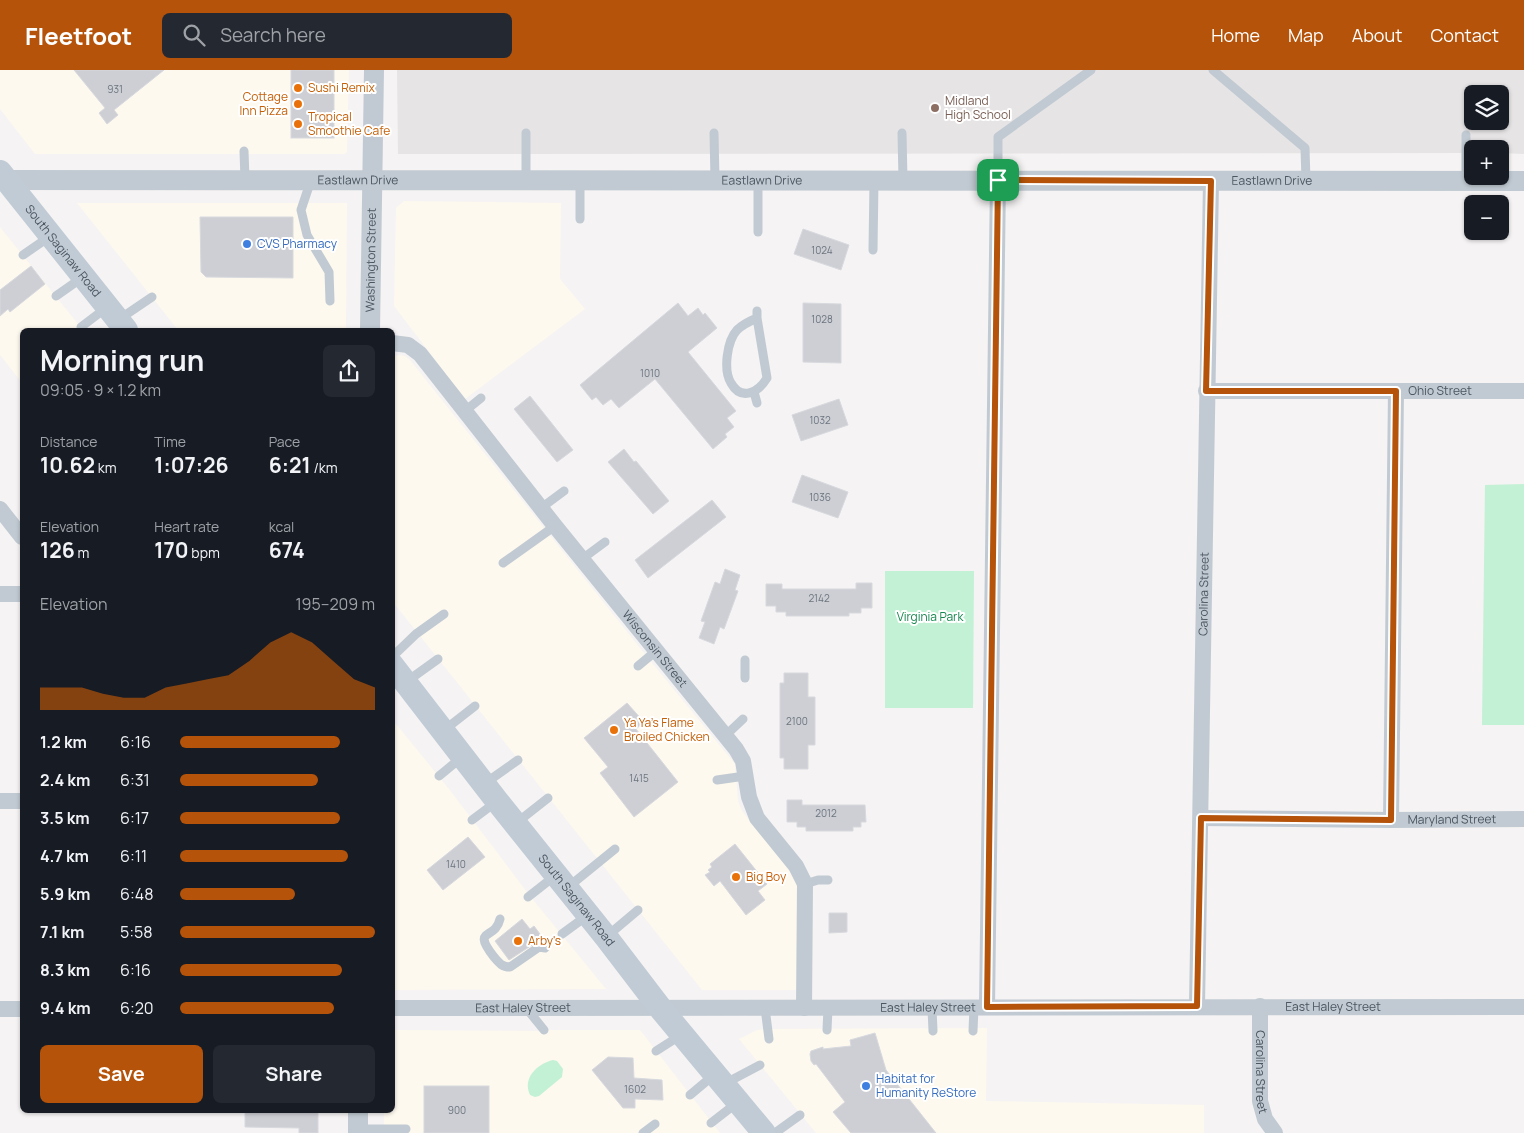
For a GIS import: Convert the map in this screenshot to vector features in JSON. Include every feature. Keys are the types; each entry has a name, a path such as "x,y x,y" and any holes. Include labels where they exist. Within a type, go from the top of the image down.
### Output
{"main road":[{"name":"South Saginaw Road","path":"2,177 117,319"},
{"name":"South Saginaw Road","path":"399,674 490,793 606,937 661,1009 764,1133"}],"street":[{"name":"Washington Street","path":"370,328 374,70"},
{"name":"Eastlawn Drive","path":"2,177 245,180 1464,181"},
{"path":"980,1007 998,180"},
{"name":"Carolina Street","path":"1197,1006 1211,181"},
{"name":"Eastlawn Drive","path":"1509,181 1524,181"},
{"name":"Wisconsin Street","path":"395,343 408,345 420,354 540,508 725,736 743,761 749,797 758,818 796,866 805,884 804,1008"},
{"name":"Ohio Street","path":"1206,391 1524,391"},
{"path":"1391,820 1396,391"},
{"path":"0,509 20,534"},
{"path":"0,594 20,594"},
{"path":"0,800 20,800"},
{"name":"Maryland Street","path":"1201,818 1524,819"},
{"name":"Carolina Street","path":"1260,1006 1260,1101 1265,1119 1275,1133"},
{"name":"East Haley Street","path":"395,1008 1524,1007"},
{"path":"0,1009 20,1009"}],"lane":[{"path":"998,180 998,137 1091,70"},
{"path":"1213,70 1305,148 1306,181"},
{"path":"526,133 526,180"},
{"path":"714,133 715,180"},
{"path":"902,133 902,180"},
{"path":"1466,135 1466,140"},
{"path":"244,151 245,180"},
{"path":"312,180 301,210 307,235 329,272 330,301"},
{"path":"580,180 580,219"},
{"path":"758,180 758,232"},
{"path":"873,250 874,180"},
{"path":"23,255 51,236"},
{"path":"56,296 83,276"},
{"path":"81,327 117,319 152,297"},
{"path":"757,314 767,378 762,386 754,392 745,393 737,390 730,382 727,371 730,342 736,331 757,314"},
{"path":"754,392 757,403"},
{"path":"465,412 481,398"},
{"path":"540,508 564,491"},
{"path":"503,563 555,526"},
{"path":"582,559 605,542"},
{"path":"395,654 416,634 444,614"},
{"path":"638,666 656,651"},
{"path":"399,674 438,659"},
{"path":"745,660 745,678"},
{"path":"443,731 475,706"},
{"path":"725,736 743,719"},
{"path":"439,776 463,757"},
{"path":"472,820 490,793 518,760"},
{"path":"717,780 745,776"},
{"path":"515,824 548,798"},
{"path":"528,897 561,882 616,849"},
{"path":"805,884 818,880 828,880"},
{"path":"606,937 638,910"},
{"path":"562,934 588,915"},
{"path":"500,919 499,926 485,936 484,944 501,965 510,967 539,947 545,948"},
{"path":"973,1030 980,1007"},
{"path":"527,1008 544,1030"},
{"path":"764,1008 769,1039"},
{"path":"827,1030 828,1008"},
{"path":"932,1008 933,1031"},
{"path":"656,1051 682,1034"},
{"path":"690,1095 726,1086 760,1065"},
{"path":"711,1123 726,1086"},
{"path":"775,1133 800,1115"},
{"path":"358,1124 406,1129"},
{"path":"643,1133 654,1124"}],"shaded area":[{"path":"0,70 349,70 347,152 345,154 35,154 0,109"},
{"name":"Midland High School","path":"397,70 1524,70 1524,154 1509,153 1509,140 1464,140 1464,153 398,154"},
{"path":"404,201 561,203 560,279 585,309 465,399 394,306 396,208"},
{"path":"77,203 347,203 346,328 176,328"},
{"path":"0,227 81,328 20,328 20,380 0,355"},
{"path":"395,356 405,356 410,360 735,764 738,801 742,811 789,870 798,887 800,990 702,990 395,605"},
{"path":"395,723 449,789 530,896 606,989 395,990"},
{"path":"987,1028 986,1101 1204,1105 1204,1133 816,1133 739,1039 757,1030 768,1029"},
{"path":"395,1030 640,1030 720,1133 384,1133 384,1113 395,1113"}],"green space":[{"path":"1524,484 1524,725 1482,725 1485,485"},
{"name":"Virginia Park","path":"885,571 974,571 973,708 885,708"},
{"path":"553,1060 557,1061 563,1069 562,1077 539,1096 530,1095 528,1083 533,1073 537,1068"}],"building":[{"path":"74,70 164,70 114,110 118,115 107,124 99,113 105,108"},
{"path":"291,70 334,70 334,138 291,138"},
{"name":"CVS Pharmacy","path":"200,217 293,217 293,278 206,277 201,272"},
{"path":"803,229 849,245 841,270 794,254"},
{"path":"31,266 45,284 10,312 8,309 0,316 0,290"},
{"path":"678,303 688,316 698,308 703,315 705,313 717,328 688,352 736,411 727,418 734,427 725,434 727,437 713,449 655,379 619,408 611,399 603,405 596,397 592,400 580,385"},
{"path":"803,303 841,304 841,363 803,362"},
{"path":"530,396 573,450 557,462 514,409"},
{"path":"839,399 848,425 801,441 792,415"},
{"path":"624,449 669,501 653,514 608,462"},
{"path":"802,475 848,492 838,518 792,502"},
{"path":"712,500 726,517 648,578 635,560"},
{"path":"725,569 740,575 735,590 738,591 724,629 720,627 714,644 699,638 705,622 701,621 715,582 720,584"},
{"path":"856,583 872,583 872,608 861,608 861,613 849,613 849,616 786,616 786,612 776,612 776,606 766,606 766,584 782,584 782,589 856,589"},
{"path":"784,673 808,673 808,697 815,697 815,745 808,745 808,769 784,769 784,758 780,758 780,683 784,683"},
{"path":"627,703 644,722 636,729 678,782 634,817 600,773 608,767 584,738"},
{"path":"787,800 802,800 802,805 865,805 866,822 861,822 861,827 853,827 853,831 806,831 806,827 797,827 797,822 787,822"},
{"path":"468,837 485,857 443,890 427,870"},
{"path":"735,844 767,884 758,891 765,900 746,915 720,881 714,886 705,875 710,872 708,870 712,867 710,864"},
{"path":"829,913 847,913 847,932 829,933"},
{"path":"522,919 530,929 534,926 543,938 509,960 495,941"},
{"name":"Habitat for Humanity ReStore","path":"875,1033 886,1070 936,1133 851,1133 833,1112 845,1102 816,1064 814,1065 811,1061 811,1051 823,1047 823,1049 851,1046 850,1040"},
{"path":"608,1057 633,1058 634,1078 662,1080 663,1100 635,1099 635,1108 623,1108 592,1070"},
{"path":"424,1086 489,1086 489,1133 424,1133"},
{"path":"245,1113 318,1113 318,1133 299,1133 299,1128 245,1127"}],"place":[{"name":"Sushi Remix","path":"298,88"},
{"name":"Cottage Inn Pizza","path":"298,104"},
{"name":"Midland High School","path":"935,108"},
{"name":"Tropical Smoothie Cafe","path":"298,124"},
{"name":"CVS Pharmacy","path":"247,244"},
{"name":"Ya Ya's Flame Broiled Chicken","path":"614,730"},
{"name":"Big Boy","path":"736,877"},
{"name":"Arby's","path":"518,941"},
{"name":"Habitat for Humanity ReStore","path":"866,1086"}],"route":[{"path":"998,180 1211,181 1206,391 1396,391 1391,820 1201,818 1197,1006 987,1007 998,180"}]}
